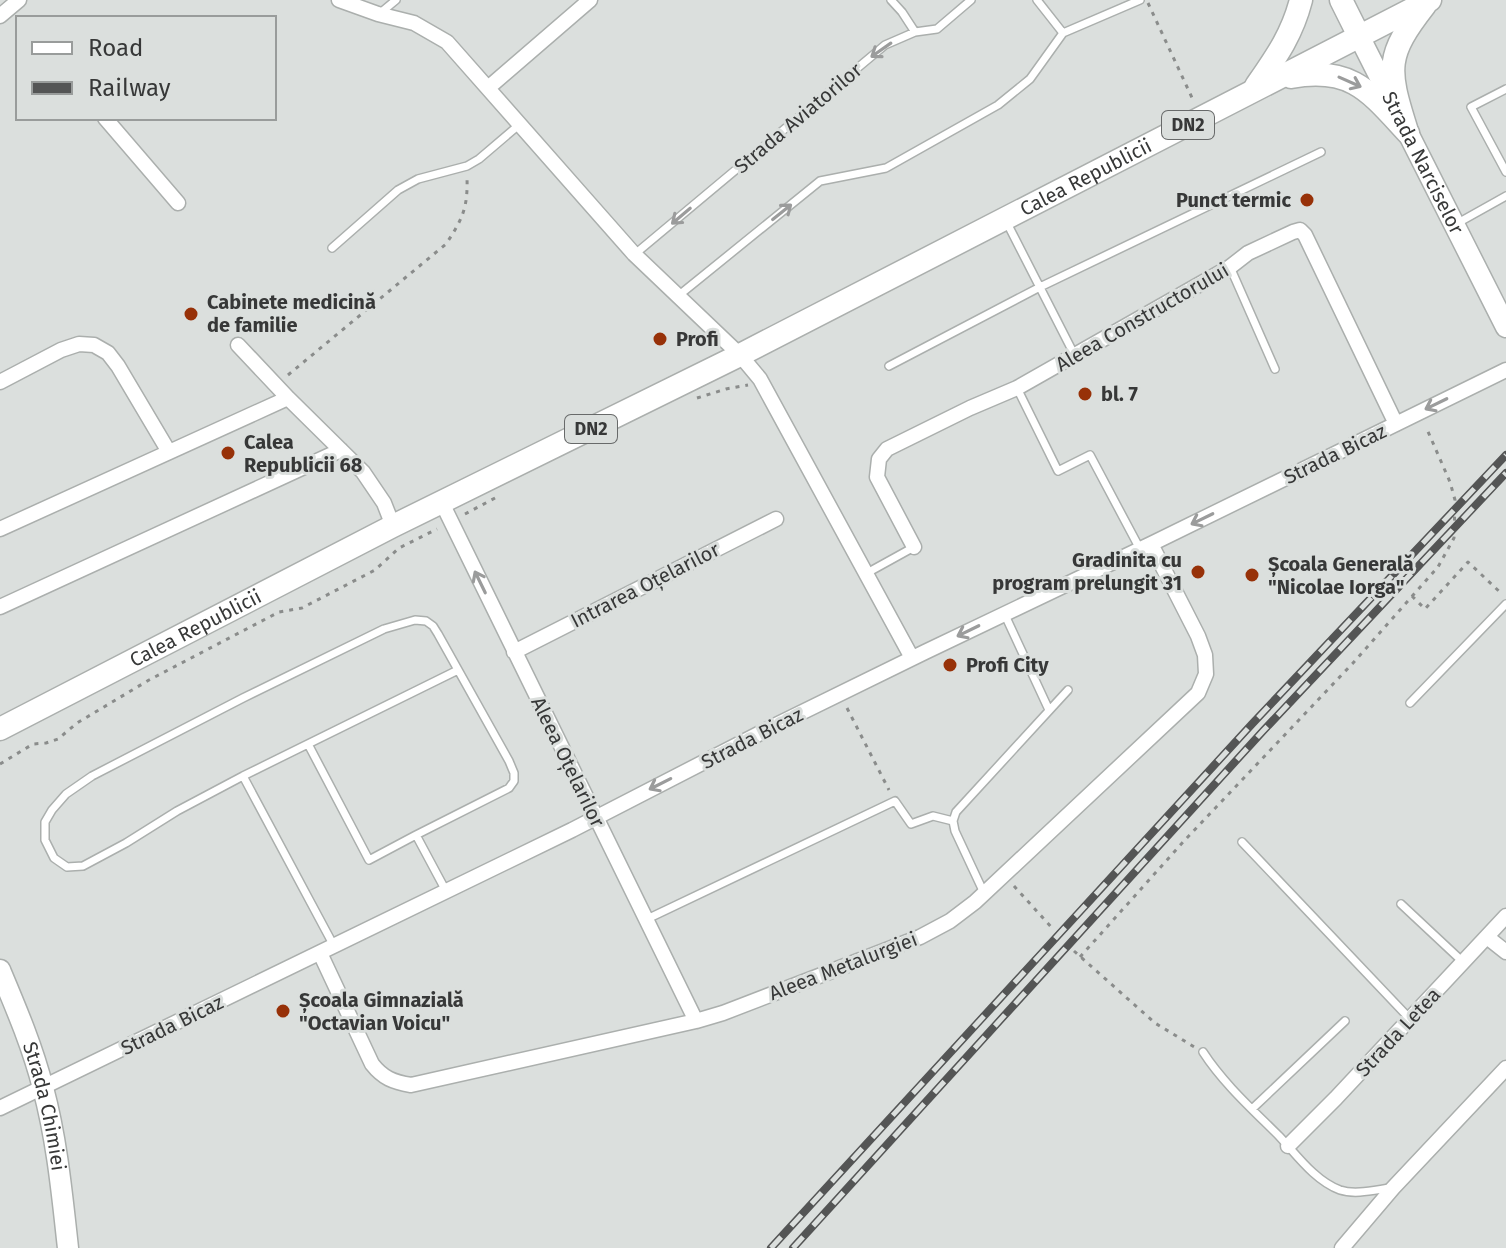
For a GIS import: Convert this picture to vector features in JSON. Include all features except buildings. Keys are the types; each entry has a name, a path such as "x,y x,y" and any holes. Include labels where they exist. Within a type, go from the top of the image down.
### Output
{"main road":[{"path":"1252,92 1282,49 1296,22 1301,0"},
{"name":"Strada Narciselor","path":"1341,0 1359,36"},
{"name":"Calea Republicii","path":"0,729 393,526 446,512 740,355 1429,0"},
{"path":"1408,133 1392,71 1394,55 1405,32 1429,0"},
{"path":"1274,80 1307,74 1343,77 1372,95 1408,133"}],"street":[{"path":"339,0 414,23 447,42 634,254 740,355 760,379 912,658"},
{"path":"488,88 590,0"},
{"name":"Strada Narciselor","path":"1359,36 1506,327"},
{"path":"107,120 178,203"},
{"name":"Aleea Constructorului","path":"914,547 877,477 879,459 887,449 1017,388 1230,267 1248,253 1300,230 1396,424"},
{"path":"0,382 61,350 79,344 94,345 108,353 118,366 169,452"},
{"path":"238,345 363,472 384,503 393,526"},
{"name":"Strada Bicaz","path":"0,1108 595,818 912,658 1506,370"},
{"path":"0,529 288,398"},
{"path":"0,607 341,450"},
{"name":"Aleea Oțelarilor","path":"446,512 696,1021"},
{"name":"Intrarea Oțelarilor","path":"514,652 776,519"},
{"name":"Aleea Metalurgiei","path":"327,950 372,1064 394,1082 411,1085 696,1021 920,937 950,921 984,893 1198,693 1206,674 1205,655 1198,636 1145,546"},
{"name":"Strada Letea","path":"1288,1146 1506,916"},
{"path":"1487,937 1506,952"},
{"name":"Strada Chimiei","path":"0,970 43,1086 59,1169 68,1248"},
{"path":"1342,1248 1393,1188 1506,1068"}],"lane":[{"path":"378,14 396,0"},
{"path":"891,0 915,32"},
{"name":"Strada Aviatorilor","path":"634,254 885,45 915,32 937,29 971,0"},
{"path":"1037,0 1063,33"},
{"path":"678,296 820,181 886,168 998,105 1030,79 1063,33 1140,0"},
{"path":"1506,89 1471,107 1506,172"},
{"path":"332,248 398,190 418,179 467,166 520,124"},
{"path":"889,366 1040,287 1321,152"},
{"path":"1454,225 1506,196"},
{"path":"1005,219 1075,356"},
{"path":"1230,267 1275,369"},
{"path":"1017,388 1058,471 1090,455 1145,546"},
{"path":"865,575 914,547"},
{"path":"1410,703 1506,601"},
{"path":"1004,613 1049,710"},
{"path":"308,744 369,860 498,795 514,781 514,773 504,751 458,670 433,626 426,621 415,620 384,629 92,776 66,794 52,810 45,822 45,840 54,858 67,867 83,866 243,776 458,670"},
{"path":"984,893 955,831 953,821 956,812 1068,690"},
{"path":"243,776 327,950"},
{"path":"645,920 895,801 911,824 933,816 953,821"},
{"path":"416,835 446,891"},
{"path":"1242,842 1410,1019"},
{"path":"1401,904 1463,962"},
{"path":"1252,1109 1345,1021"},
{"path":"1203,1052 1252,1109 1317,1176 1341,1190 1360,1192 1393,1188"}],"path":[{"path":"1147,0 1201,118"},
{"path":"275,385 446,244 461,222 467,192 467,166"},
{"path":"688,401 726,389 744,387 760,379"},
{"path":"1080,957 1438,567 1454,538 1455,500 1420,412"},
{"path":"0,764 33,744 58,739 77,723 149,680 279,612 302,608 375,570 446,512 504,493"},
{"path":"1412,596 1425,609 1468,562 1506,601"},
{"path":"840,694 895,801"},
{"path":"1004,875 1053,929"},
{"path":"1074,951 1155,1023 1203,1052"}],"railway":[{"path":"771,1248 1252,724 1506,455"},
{"path":"793,1248 1263,731 1506,473"}],"place":[{"name":"Punct termic","path":"1307,200"},
{"name":"Cabinete medicină de familie","path":"191,314"},
{"name":"Profi","path":"660,339"},
{"name":"bl. 7","path":"1085,394"},
{"name":"Calea Republicii 68","path":"228,453"},
{"name":"Gradinita cu program prelungit 31","path":"1198,572"},
{"name":"Școala Generală \"Nicolae Iorga\"","path":"1252,575"},
{"name":"Profi City","path":"950,665"},
{"name":"Școala Gimnazială \"Octavian Voicu\"","path":"283,1011"}]}
